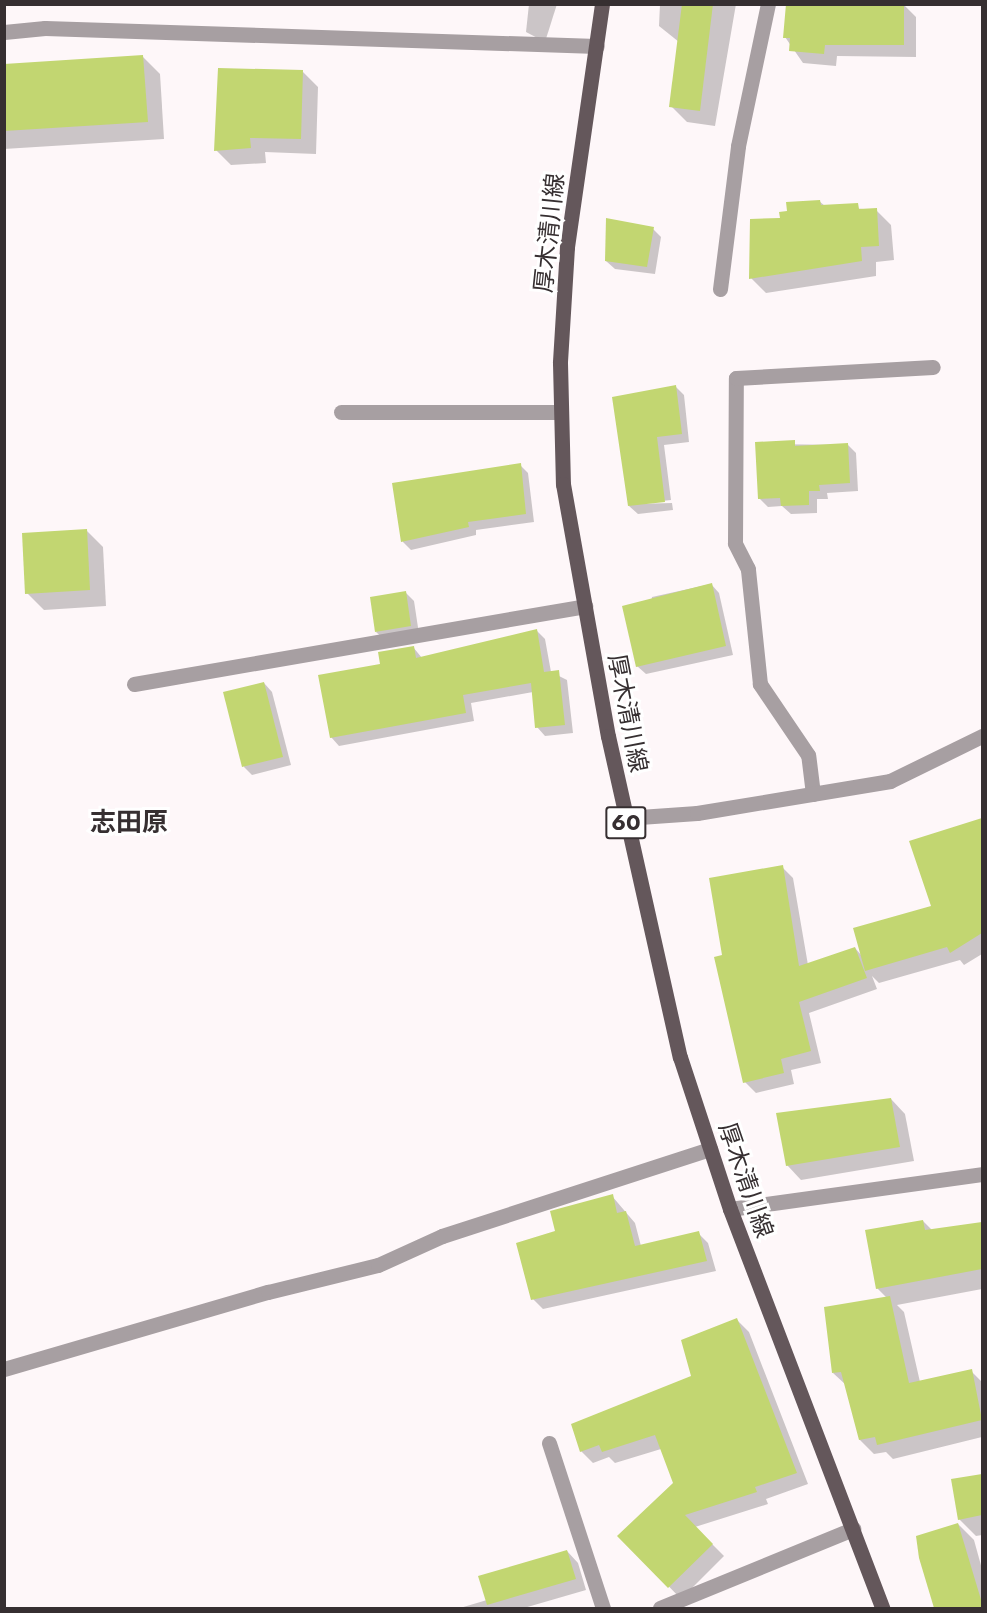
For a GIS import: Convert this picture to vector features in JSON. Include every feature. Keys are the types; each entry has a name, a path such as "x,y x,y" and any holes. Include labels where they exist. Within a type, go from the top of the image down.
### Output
{"main road":[{"name":"厚木清川線","path":"602,4 567,248 561,412 563,484 625,818 680,1058 730,1209 882,1608"}],"street":[{"path":"720,289 740,135 768,4"},
{"path":"4,32 45,28 597,46"},
{"path":"813,794 808,755 760,684 748,569 735,543 736,378 933,367"},
{"path":"340,412 561,412"},
{"path":"134,684 585,606"},
{"path":"625,818 697,813 890,781 982,736"},
{"path":"4,1369 268,1292 378,1265 442,1236 710,1149"},
{"path":"730,1209 982,1174"},
{"path":"549,1443 603,1608"},
{"path":"660,1608 853,1529"}],"building":[{"path":"682,4 713,4 700,111 669,107"},
{"path":"786,4 904,4 904,45 825,45 824,54 789,51 790,38 783,38"},
{"path":"143,55 148,122 4,131 4,64"},
{"path":"218,68 303,70 301,139 250,138 251,148 214,151"},
{"path":"820,200 821,205 858,203 859,209 877,208 879,246 861,247 862,261 749,279 750,219 780,218 779,212 787,211 786,202"},
{"path":"606,218 654,227 647,267 605,261"},
{"path":"676,385 682,434 657,437 665,502 628,506 612,397"},
{"path":"795,440 795,446 848,443 850,483 819,485 820,491 809,491 809,505 781,506 780,498 758,499 755,442"},
{"path":"521,463 526,514 468,522 469,527 401,542 392,483"},
{"path":"87,529 90,590 25,594 22,533"},
{"path":"712,583 726,646 636,667 622,606"},
{"path":"406,591 411,626 375,632 370,597"},
{"path":"537,629 544,672 559,670 565,725 535,728 531,683 463,695 466,713 330,738 318,675 380,664 378,652 414,646 416,658"},
{"path":"264,682 283,757 242,767 223,692"},
{"path":"982,818 982,933 950,953 947,947 865,971 853,928 931,906 909,841"},
{"path":"783,865 799,966 855,947 867,978 799,1002 811,1051 781,1059 784,1073 743,1083 714,957 722,955 709,878"},
{"path":"891,1098 900,1147 786,1166 776,1113"},
{"path":"613,1194 617,1213 626,1211 635,1246 699,1231 707,1261 531,1300 516,1243 555,1231 550,1211"},
{"path":"923,1220 925,1230 982,1222 982,1269 876,1289 865,1230"},
{"path":"890,1296 909,1383 972,1369 982,1420 877,1445 875,1437 859,1440 841,1372 832,1373 824,1307"},
{"path":"737,1318 797,1473 755,1487 757,1492 685,1515 713,1544 668,1588 617,1536 673,1483 655,1435 602,1452 599,1445 580,1452 571,1424 691,1376 681,1340"},
{"path":"982,1474 982,1515 958,1520 951,1479"},
{"path":"958,1523 982,1608 934,1608 919,1558 916,1536"},
{"path":"567,1550 576,1579 487,1605 478,1576"}],"district":[{"name":"志田原","path":"129,823"}]}
